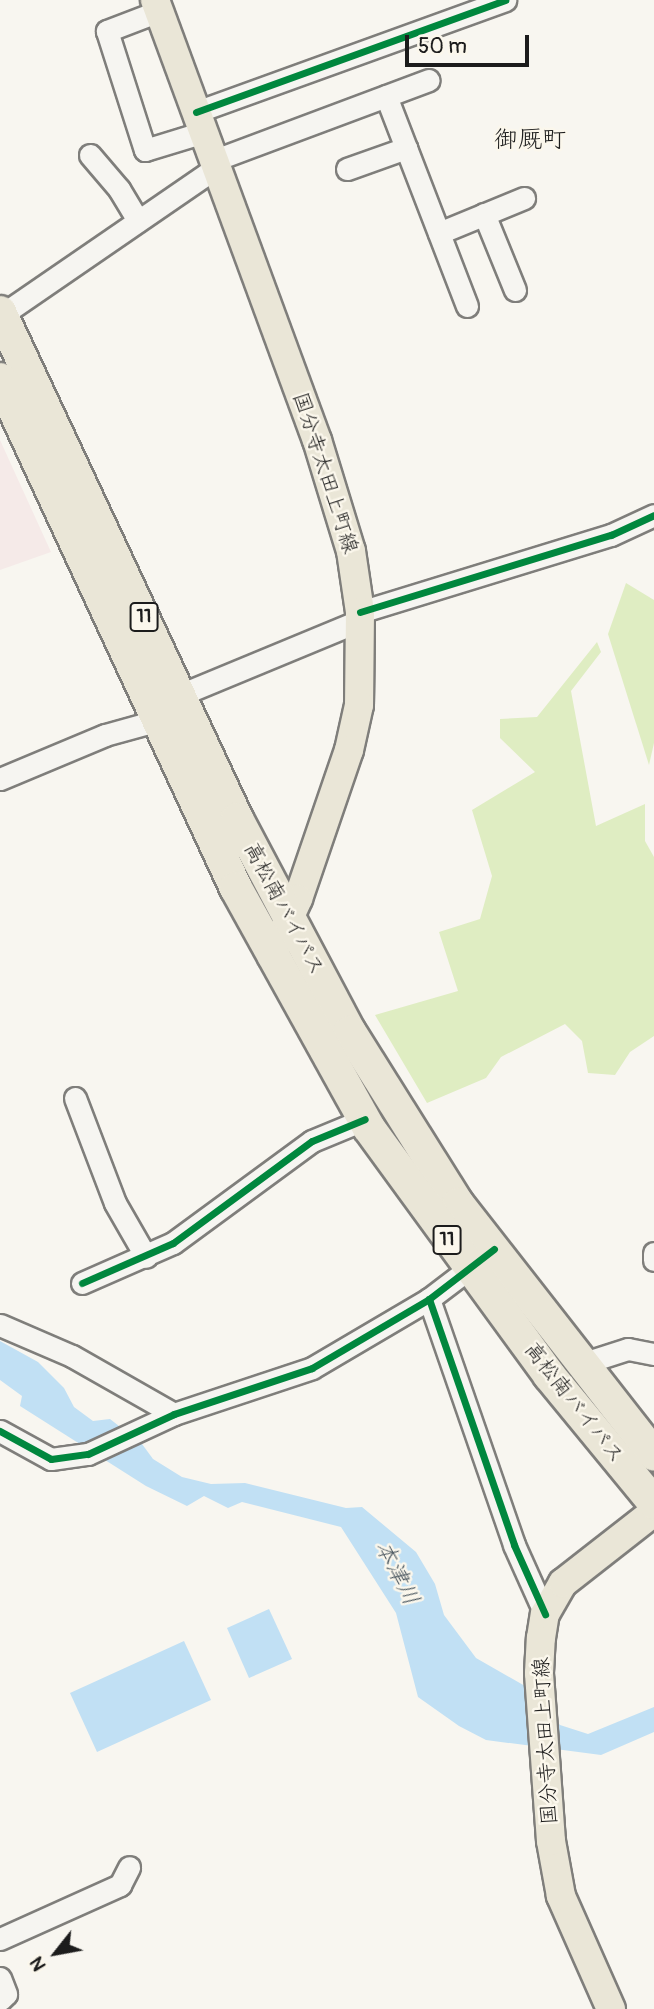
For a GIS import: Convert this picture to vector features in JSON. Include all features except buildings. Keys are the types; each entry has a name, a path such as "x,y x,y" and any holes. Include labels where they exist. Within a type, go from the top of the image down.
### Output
{"highway":[{"name":"高松南バイパス","path":"0,314 290,921 414,1138 581,1364 654,1455"},
{"name":"高松南バイパス","path":"0,379 156,721 272,956 365,1119 470,1269 654,1503"}],"main road":[{"name":"国分寺太田上町線","path":"157,6 317,440 351,551 359,617 359,705 349,750 290,921 272,956"},
{"name":"国分寺太田上町線","path":"611,2009 561,1896 545,1755 540,1673 545,1614 563,1583 589,1559 654,1511"}],"street":[{"path":"157,6 107,32 145,150 200,122 505,0"},
{"path":"0,314 138,221 216,164 429,80"},
{"path":"386,96 467,306"},
{"path":"347,169 406,148"},
{"path":"90,155 118,189 138,221"},
{"path":"439,233 524,198"},
{"path":"484,214 515,290"},
{"path":"180,695 359,617 611,535 654,515"},
{"path":"0,779 105,735 156,721"},
{"path":"75,1098 115,1203 146,1257"},
{"path":"82,1283 173,1243 312,1141 365,1119"},
{"path":"0,1431 51,1459 88,1454 165,1417 312,1368 429,1299 494,1249"},
{"path":"654,1253 654,1260"},
{"path":"429,1299 514,1545 536,1603 545,1614"},
{"path":"0,1325 72,1356 165,1417"},
{"path":"581,1364 628,1349 654,1354"},
{"path":"0,1939 120,1885 129,1867"},
{"path":"0,1978 6,1994 0,2000"}],"shaded area":[{"path":"0,440 51,552 0,570"}],"green space":[{"path":"626,583 654,600 654,743 649,765 608,634"},
{"path":"597,642 601,652 571,691 596,826 645,804 645,841 654,857 654,1036 630,1052 615,1075 588,1073 582,1041 565,1024 501,1057 486,1078 427,1103 375,1015 458,991 439,932 480,919 492,876 472,810 535,772 500,738 500,719 537,717"}],"water":[{"name":"本津川","path":"0,1341 38,1362 64,1388 74,1407 93,1421 110,1419 142,1444 153,1459 182,1477 211,1484 245,1483 346,1508 362,1507 416,1552 435,1584 444,1615 476,1658 525,1686 560,1725 588,1734 654,1707 654,1732 601,1755 486,1740 459,1726 418,1697 396,1613 341,1527 242,1502 228,1508 204,1496 187,1506 146,1486 20,1406 22,1396 0,1380"},
{"path":"269,1609 292,1659 249,1678 227,1628"},
{"path":"184,1641 211,1700 97,1752 70,1693"}],"cycle path":[{"path":"196,112 505,0"},
{"path":"360,612 611,535 654,515"},
{"path":"82,1283 173,1243 312,1141 365,1119"},
{"path":"0,1431 51,1459 88,1454 174,1414 312,1368 429,1299 494,1249"},
{"path":"429,1299 514,1545 545,1614"}],"district":[{"name":"御厩町","path":"530,140"}]}
